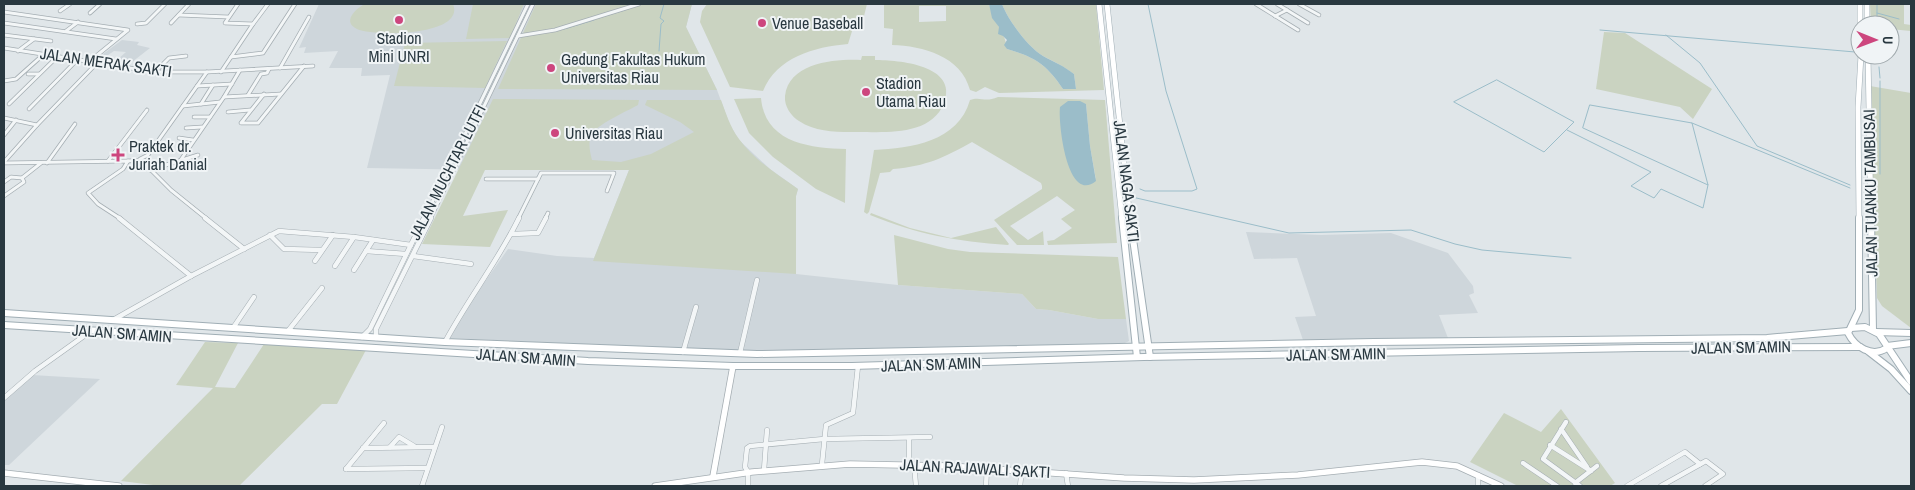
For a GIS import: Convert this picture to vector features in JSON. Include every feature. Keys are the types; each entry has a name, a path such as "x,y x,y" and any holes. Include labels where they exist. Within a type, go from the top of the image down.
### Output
{"main road":[{"name":"JALAN NAGA SAKTI","path":"1099,4 1107,95 1137,358"},
{"name":"JALAN NAGA SAKTI","path":"1107,4 1125,180 1150,357"},
{"name":"JALAN TUANKU TAMBUSAI","path":"1850,329 1859,310 1858,107 1860,65"},
{"name":"JALAN TUANKU TAMBUSAI","path":"1868,65 1874,331"},
{"path":"1858,107 1868,110"},
{"name":"JALAN SM AMIN","path":"4,313 445,342 740,353 852,353 1767,338 1811,336 1861,326 1874,331 1911,334"},
{"name":"JALAN SM AMIN","path":"4,325 588,361 733,366 855,366 1209,356 1863,348 1878,352 1884,351 1887,347 1911,343"},
{"path":"1850,329 1852,340 1891,368 1911,391"},
{"path":"1874,331 1885,340 1887,347 1911,382"},
{"path":"294,342 300,332"},
{"path":"1205,346 1209,356"},
{"path":"852,353 855,366"},
{"path":"713,476 733,366"},
{"name":"JALAN RAJAWALI SAKTI","path":"655,486 713,476 822,464 911,464 1022,469 1127,478 1229,479 1309,474 1430,462 1458,466 1501,486"},
{"path":"4,473 119,486"}],"street":[{"path":"60,11 70,4"},
{"path":"90,13 100,4"},
{"path":"137,24 146,23 165,4"},
{"path":"171,23 189,4"},
{"path":"238,4 225,23 253,24"},
{"path":"221,72 268,4"},
{"path":"230,57 261,54 295,4"},
{"name":"JALAN MUCHTAR LUTFI","path":"362,337 370,328 528,4"},
{"name":"JALAN MUCHTAR LUTFI","path":"376,338 376,329 413,256 532,4"},
{"path":"518,36 555,30 639,4"},
{"path":"1256,4 1298,30"},
{"path":"1277,4 1308,23"},
{"path":"1275,16 1300,4 1319,16"},
{"path":"4,12 128,30 90,61"},
{"path":"179,15 228,17"},
{"path":"280,68 309,17"},
{"path":"66,31 78,22"},
{"path":"4,23 116,39"},
{"path":"4,35 9,31"},
{"path":"4,35 51,41"},
{"path":"18,50 34,39"},
{"name":"JALAN MERAK SAKTI","path":"4,48 155,72 203,70 206,72 221,72 304,66"},
{"path":"4,81 16,79 44,54"},
{"path":"9,104 58,56"},
{"path":"155,72 169,58 186,56"},
{"path":"30,109 78,60"},
{"path":"4,163 37,125 98,62"},
{"path":"264,94 241,123 258,123 304,66 313,66"},
{"path":"248,95 261,74 267,73 269,69"},
{"path":"180,161 224,97 240,70"},
{"path":"4,163 140,160 148,155 206,72"},
{"path":"28,74 40,74"},
{"path":"197,86 232,84"},
{"path":"200,104 214,85"},
{"path":"224,97 281,94"},
{"path":"183,106 220,102"},
{"path":"108,161 147,110"},
{"path":"228,112 250,110"},
{"path":"194,117 210,117"},
{"path":"4,118 37,125"},
{"path":"4,135 16,120"},
{"path":"47,163 75,124"},
{"path":"186,128 202,127"},
{"path":"179,138 193,140"},
{"path":"150,170 198,155"},
{"path":"140,160 197,211 244,249"},
{"path":"128,161 124,168 88,193 95,202 122,220 191,276"},
{"path":"4,176 22,178 41,163"},
{"path":"445,342 462,310 512,234 541,173 614,173 607,191"},
{"path":"4,182 11,177"},
{"path":"4,196 25,181 22,178"},
{"path":"486,179 538,179"},
{"path":"512,234 538,234 548,213"},
{"path":"112,321 191,276 270,235 284,230 418,245"},
{"path":"315,261 333,234"},
{"path":"270,235 284,248 322,250"},
{"path":"335,266 354,237"},
{"path":"354,270 373,240"},
{"path":"366,251 406,254"},
{"path":"413,256 471,264"},
{"path":"740,353 757,280"},
{"path":"288,331 322,288"},
{"path":"233,328 254,297"},
{"path":"683,352 696,307"},
{"path":"4,398 35,370 91,331"},
{"path":"822,464 826,425 853,413 855,366"},
{"path":"384,422 347,470 427,468"},
{"path":"1566,422 1542,458 1580,486"},
{"path":"422,486 442,427"},
{"path":"764,470 767,430"},
{"path":"1561,430 1590,469"},
{"path":"390,447 399,437 416,447"},
{"path":"748,486 748,472 745,467 747,448 765,444 824,439 930,437"},
{"path":"909,438 911,464 916,486"},
{"path":"1550,445 1590,469"},
{"path":"363,448 434,447"},
{"path":"1627,486 1685,452 1700,464"},
{"path":"1661,486 1708,461 1722,474 1705,486"},
{"path":"1523,462 1557,486"},
{"path":"1575,483 1590,469 1597,466"},
{"path":"986,486 987,468"},
{"path":"1020,486 1022,469"},
{"path":"1066,473 1068,486"},
{"path":"1478,475 1478,486"},
{"path":"72,486 76,480"}],"shaded area":[{"name":"Universitas Riau","path":"319,4 692,4 686,27 717,90 730,125 739,140 770,169 798,189 796,196 796,274 898,285 1022,294 1036,309 1098,319 1126,319 1129,341 1123,344 757,352 449,338 462,314 508,249 557,256 594,258 629,170 367,168 390,75 361,76 362,68 329,68 338,51 304,53 306,47 299,48"},
{"path":"122,40 139,42 137,45 150,48 132,62 117,60 126,52 114,51 105,57 99,57"},
{"path":"1246,232 1321,235 1391,233 1448,253 1473,286 1474,293 1469,295 1478,313 1439,315 1448,338 1303,340 1295,317 1316,316 1297,258 1254,259"},
{"path":"32,375 100,379 9,465 4,465 4,401"}],"green space":[{"name":"Stadion Mini UNRI","path":"365,4 453,4 453,15 446,23 416,32 367,32 353,26 350,19 357,9"},
{"path":"473,4 524,4 510,38 466,39"},
{"path":"536,4 692,4 686,27 717,90 498,89"},
{"path":"707,4 867,4 861,28 853,28 848,44 810,51 787,62 769,79 763,91 730,87 700,22 702,11"},
{"path":"884,4 989,4 1007,49 1025,55 1040,63 1063,89 1076,89 1074,74 1037,52 1014,25 1002,4 1096,4 1104,90 999,93 985,87 976,92 970,90 965,78 950,61 928,51 892,45 893,29 884,28","holes":["919,6 946,6 946,21 919,22"]},
{"path":"1870,4 1904,4 1904,24 1911,25 1911,31 1900,30 1900,15 1871,15"},
{"path":"1604,32 1625,33 1712,89 1693,119 1680,107 1596,89"},
{"path":"507,41 485,88 394,86 405,43"},
{"name":"Stadion Utama Riau","path":"862,56 875,56 875,60 898,61 924,67 935,73 943,80 946,90 944,103 938,114 919,127 907,130 894,132 836,132 813,128 796,119 791,114 787,107 785,96 788,85 795,76 804,69 815,65 839,60 861,60"},
{"path":"1870,86 1911,93 1911,328 1882,306 1877,298"},
{"path":"998,97 1105,100 1117,243 1048,245 1047,241 1054,240 1072,228 1061,219 1075,210 1057,196 1010,226 1028,240 1043,231 1044,245 1017,245 994,220 1042,189 1041,183 972,142 934,160 916,166 880,173 869,212 867,214 864,212 874,150 903,147 931,140 944,134 955,125 964,114 970,100","holes":["1068,101 1086,104 1090,146 1096,180"]},
{"path":"761,98 764,113 771,125 780,134 804,144 846,149 845,203 816,189 773,157 749,133 734,99"},
{"path":"493,99 639,100 638,105 599,127 590,139 592,160 621,162 651,154 694,132 680,122 645,105 647,100 721,100 733,130 751,153 798,189 796,196 796,274 593,261 629,170 485,170 463,216 508,210 490,247 422,244"},
{"path":"871,213 910,228 951,238 905,228 870,215"},
{"path":"996,227 1008,245 951,238"},
{"path":"894,235 948,249 970,252 1118,257 1126,319 1098,319 1036,309 1022,294 898,285"},
{"path":"205,342 238,343 215,387 235,388 264,344 366,350 337,404 322,404 239,486 161,486 121,481 213,388 176,385"},
{"path":"1561,409 1615,483 1610,486 1518,486 1470,462 1504,413 1541,432"}],"water":[{"path":"989,4 1002,4 1014,25 1037,52 1074,74 1076,89 1063,89 1040,63 1025,55 1007,49 1004,45 1007,40 998,34 999,27 992,18"},
{"path":"1068,101 1080,101 1086,104 1096,181 1086,185 1078,182 1071,172 1066,159 1060,107"}],"waterway":[{"path":"659,51 661,24 664,21 660,18 664,4"},
{"path":"1140,189 1145,191 1192,191 1197,189 1166,91 1148,4"},
{"path":"1877,4 1877,13"},
{"path":"598,18 625,10"},
{"path":"1877,13 1884,15"},
{"path":"564,29 594,20"},
{"path":"1600,30 1667,36"},
{"path":"1667,36 1850,52"},
{"path":"1667,36 1700,63 1757,146 1850,185"},
{"path":"1879,67 1880,78"},
{"path":"1497,80 1574,122 1544,152 1454,102 1497,80"},
{"path":"1880,81 1880,174"},
{"path":"1692,123 1590,105 1583,128 1708,185"},
{"path":"1692,123 1850,188"},
{"path":"1692,123 1708,185"},
{"path":"1567,130 1651,172 1631,186 1654,198 1661,189 1703,208 1708,185"},
{"path":"1132,197 1289,233 1411,230 1455,244 1482,250 1571,258"}],"place":[{"name":"Stadion Mini UNRI","path":"399,20"},
{"name":"Venue Baseball","path":"762,23"},
{"name":"Gedung Fakultas Hukum Universitas Riau","path":"551,68"},
{"name":"Stadion Utama Riau","path":"866,92"},
{"name":"Universitas Riau","path":"555,133"},
{"name":"Praktek dr. Juriah Danial","path":"118,155"}]}
